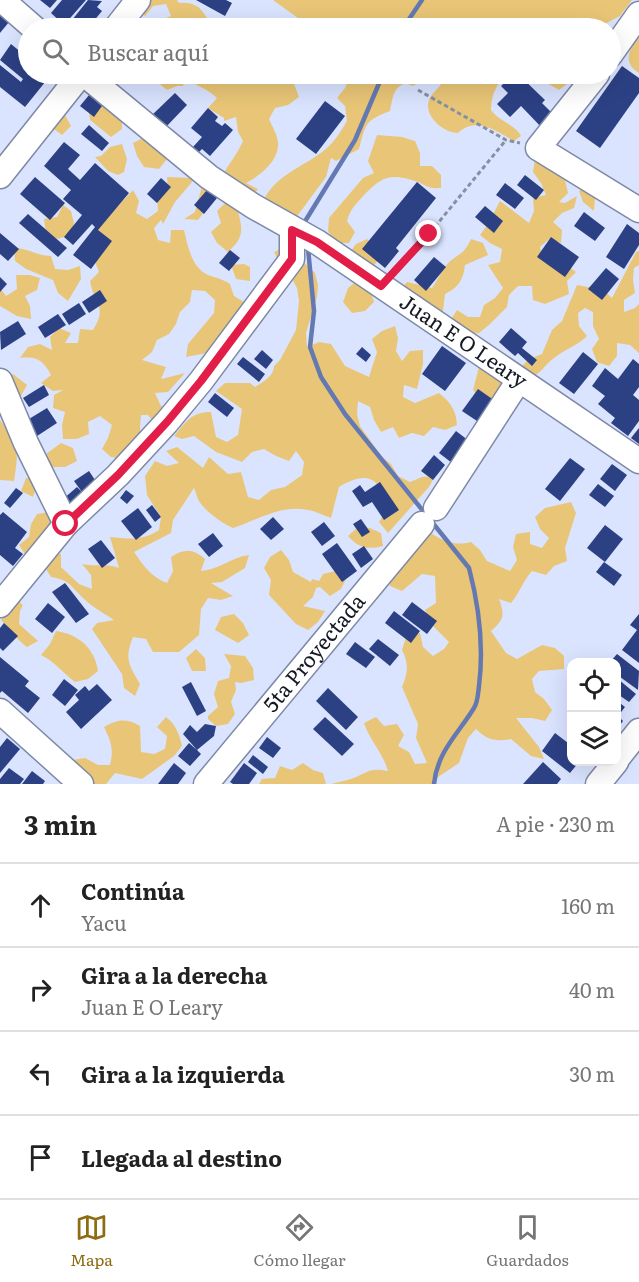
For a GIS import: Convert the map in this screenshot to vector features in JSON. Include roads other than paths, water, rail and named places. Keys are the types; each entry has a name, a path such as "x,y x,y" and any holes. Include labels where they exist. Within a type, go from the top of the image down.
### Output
{"street":[{"path":"2,0 23,18"},
{"path":"124,18 138,0"},
{"path":"621,39 639,14"},
{"path":"0,176 74,84"},
{"name":"Juan E O Leary","path":"94,84 209,177 381,286 639,461"},
{"path":"589,84 538,148 639,210"},
{"path":"0,605 66,524 118,475 201,381 292,259 302,235"},
{"name":"5ta Proyectada","path":"206,784 429,516 519,380"},
{"path":"0,381 26,443 66,524"},
{"path":"0,711 81,784"},
{"path":"621,754 639,731"},
{"path":"601,783 613,766"}],"waterway":[{"path":"410,18 422,0"},
{"path":"305,227 304,223 355,140 379,84"},
{"path":"308,248 314,311 310,347 321,377 345,414 469,568 473,582 481,641 478,697 474,708 439,762 434,784"}]}
